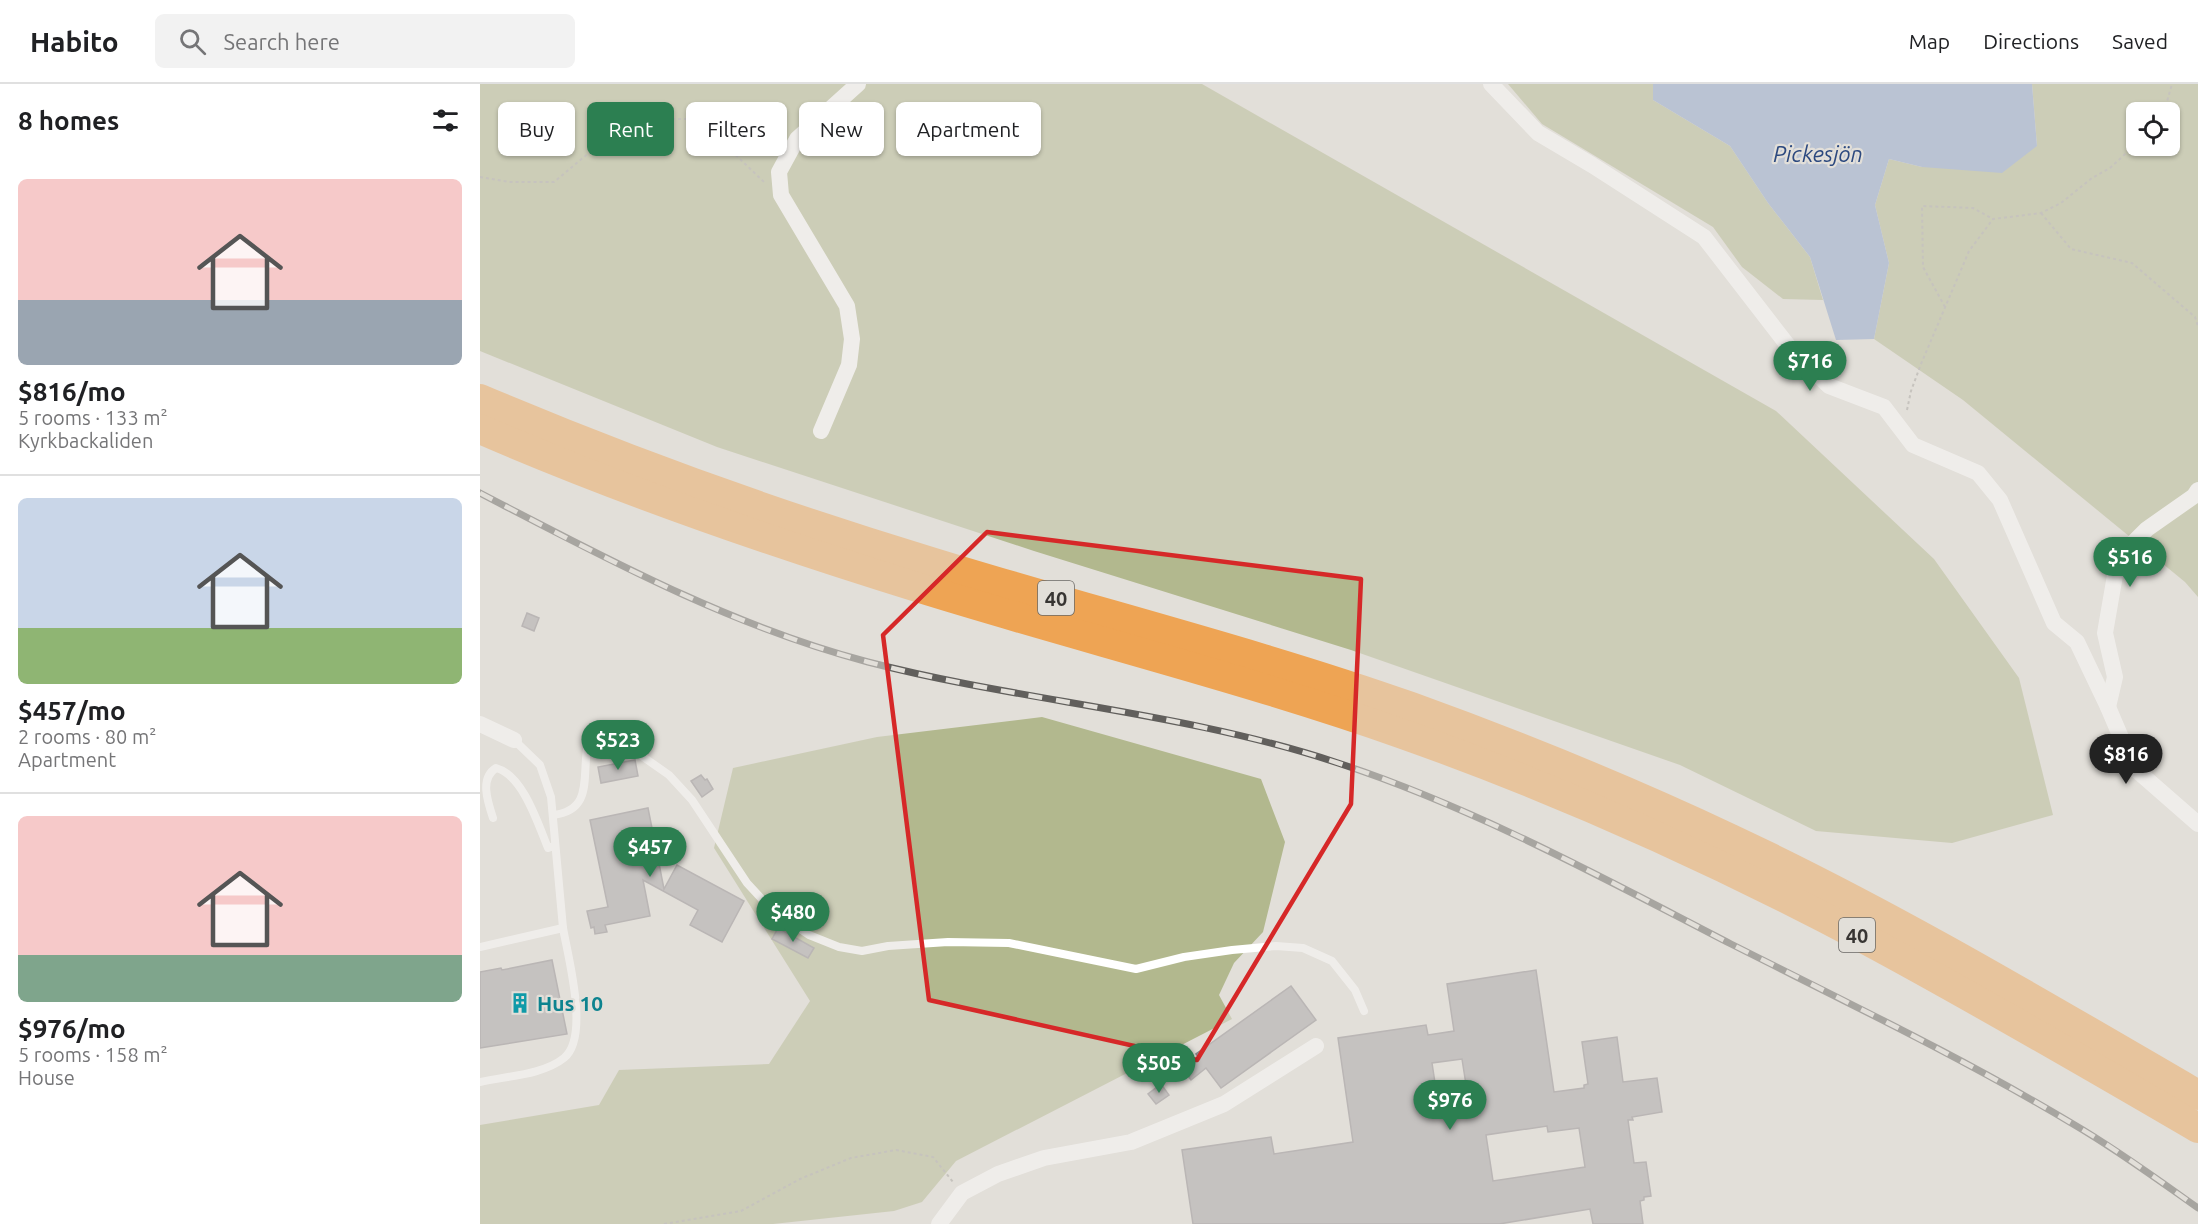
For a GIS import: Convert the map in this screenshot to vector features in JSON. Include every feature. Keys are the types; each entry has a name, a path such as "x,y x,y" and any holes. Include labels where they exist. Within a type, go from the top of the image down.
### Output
{"highway":[{"name":"40","path":"480,399 619,456 759,505 928,561 1276,662 1413,708 1538,756 1632,795 1782,864 2046,1007 2198,1095"},
{"name":"40","path":"480,429 609,482 752,534 922,588 1267,689 1404,734 1527,781 1721,866 1854,933 2198,1128"},
{"path":"2046,1007 2198,1077"},
{"path":"2083,1061 2150,1113 2198,1146"}],"street":[{"path":"821,431 849,365 852,339 847,306 781,195 779,172 797,139 858,84"},
{"path":"1491,84 1538,133 1704,237 1789,347 1829,386 1884,407 1913,445 1978,473 2000,500 2054,623 2077,642 2134,768 2198,824"},
{"path":"2108,707 2115,677 2105,633 2118,558 2147,529 2198,490"},
{"path":"2077,642 2093,640 2105,633"},
{"path":"480,724 514,740"},
{"path":"939,1224 962,1193 998,1174 1044,1158 1131,1142 1224,1104 1316,1046"}],"lane":[{"path":"553,815 562,814 579,803 584,793 588,744 595,738 608,740 639,754 669,774 684,788 747,883 772,910 809,935 838,947 862,951 888,946 948,942 1009,943 1136,969 1184,957 1232,950 1275,946 1303,948 1332,961 1355,990 1364,1011"},
{"path":"480,1082 542,1069 565,1057 574,1044 577,1018 563,928 551,797 540,765 514,740"},
{"path":"493,818 484,795 483,784 485,776 496,768 503,770 517,783 533,812 548,848 554,846"},
{"path":"480,947 563,928"}],"path":[{"path":"2167,102 2172,84"},
{"path":"480,177 509,182 554,182 590,152 669,119 698,119 766,184 780,185"},
{"path":"1946,308 1923,267 1922,206 1973,208 1994,219 2041,213 2061,203 2092,178 2110,168 2126,153"},
{"path":"2041,213 2071,249 2132,263 2195,317 2198,326"},
{"path":"1899,426 1907,410 1921,364 1969,251 1994,219"},
{"path":"664,1224 741,1211 800,1179 851,1158 896,1150 933,1157 962,1193"}],"highlighted area":[{"path":"987,532 1361,579 1351,804 1197,1060 929,1000 883,635"}],"green space":[{"path":"480,84 1202,84 1776,411 1934,559 2019,678 2053,815 1952,843 1816,831 1680,765 1351,650 1034,551 717,447 480,351"},
{"path":"1508,84 1653,84 1653,100 1730,146 1768,203 1810,257 1823,300 1783,299 1742,267 1713,227 1542,124"},
{"path":"2032,84 2198,84 2198,597 2185,582 1963,400 1874,339 1889,263 1875,205 1889,159 1922,167 2037,146"},
{"path":"1042,717 1261,779 1285,842 1263,932 1234,963 1219,995 1232,1019 956,1161 922,1202 894,1211 773,1224 480,1224 480,1125 599,1105 619,1070 769,1064 810,1001 714,848 733,768 877,737"}],"water":[{"name":"Pickesjön","path":"1653,84 2032,84 2037,146 2002,173 1922,167 1889,159 1875,205 1889,263 1874,339 1836,340 1810,257 1768,203 1730,146 1653,100"}],"building":[{"path":"527,613 539,618 534,631 522,626"},
{"path":"635,760 638,776 601,783 598,767"},
{"path":"701,775 705,780 707,779 713,789 702,797 691,781"},
{"path":"648,808 664,889 677,865 744,901 722,942 690,925 698,910 643,880 650,916 605,925 607,932 595,934 594,927 591,928 587,911 608,907 590,820"},
{"path":"778,928 814,948 808,958 772,939"},
{"name":"Hus 10","path":"552,960 567,1034 480,1048 480,972"},
{"path":"1536,970 1554,1092 1584,1088 1584,1085 1588,1084 1582,1042 1617,1037 1623,1082 1657,1078 1662,1112 1632,1117 1633,1120 1628,1120 1634,1163 1646,1162 1651,1196 1644,1197 1644,1200 1640,1201 1643,1224 1593,1224 1590,1209 1499,1224 1193,1224 1182,1150 1271,1137 1274,1154 1353,1142 1338,1038 1426,1025 1428,1035 1454,1031 1447,984","holes":["1462,1059 1469,1104 1439,1109 1432,1063","1547,1126 1548,1132 1579,1128 1585,1167 1493,1181 1486,1135"]},
{"path":"1291,986 1316,1020 1221,1088 1206,1068 1191,1080 1184,1071 1200,1059 1196,1054"},
{"path":"1161,1084 1169,1095 1156,1104 1148,1094"}],"railway":[{"path":"480,493 622,566 718,610 817,647 926,676 1222,731 1338,763 1439,801 1587,870 1947,1053 2089,1134 2198,1208"}],"place":[{"name":"Hus 10","path":"520,1003"}]}
